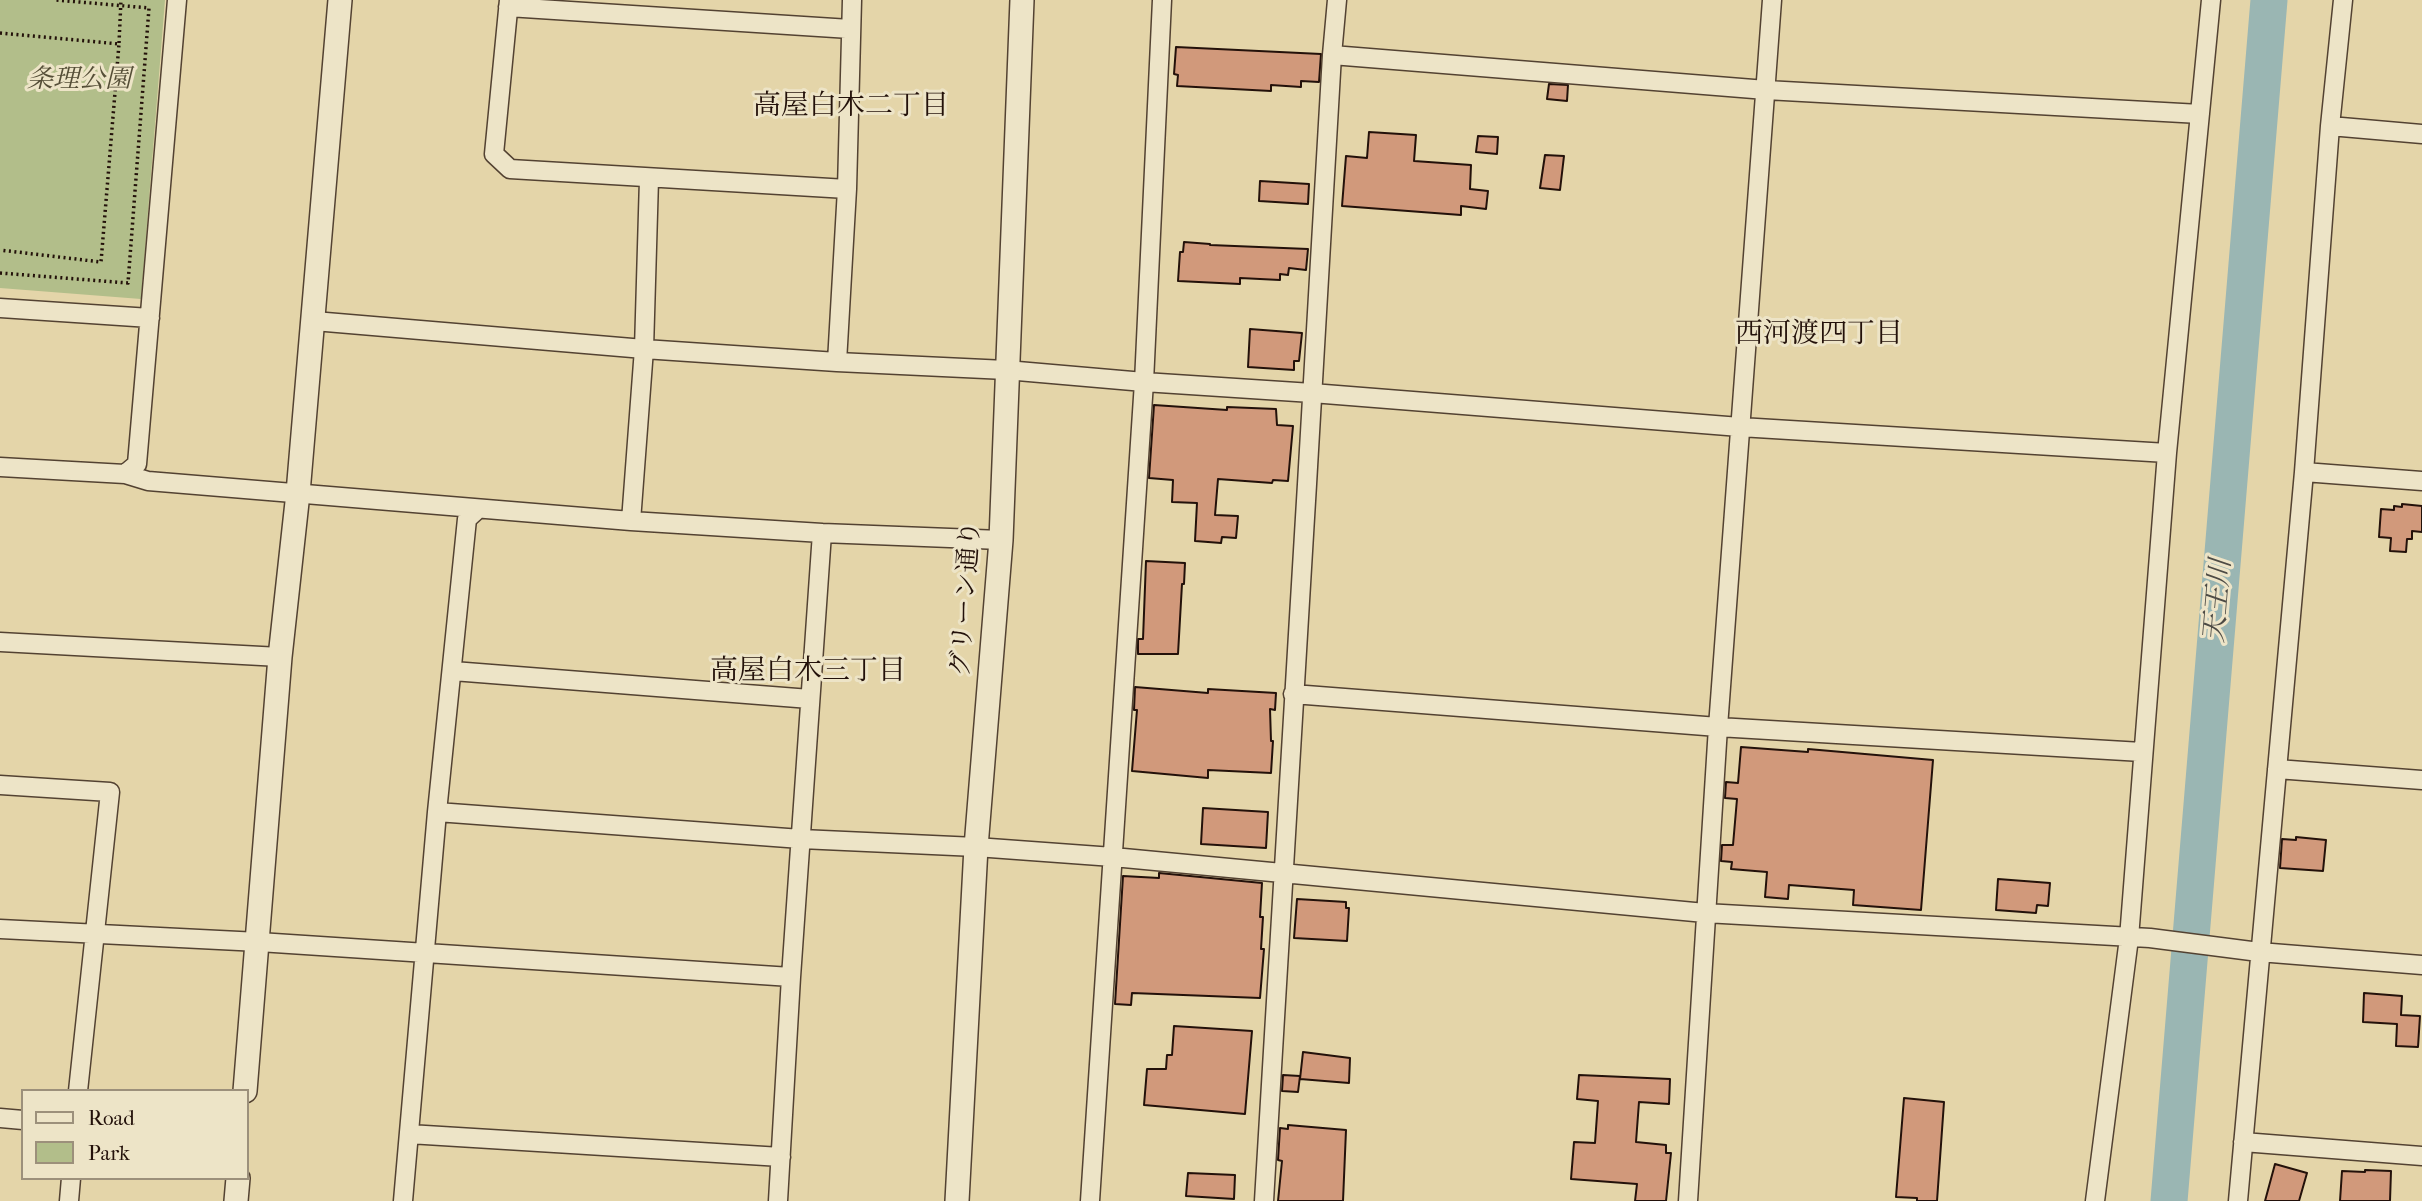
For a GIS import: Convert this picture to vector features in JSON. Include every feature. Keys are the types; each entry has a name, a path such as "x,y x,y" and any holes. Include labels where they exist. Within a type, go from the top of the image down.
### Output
{"street":[{"path":"125,474 137,464 177,0"},
{"path":"246,1089 280,657 314,321 340,0"},
{"path":"837,362 847,189 852,0"},
{"name":"グリーン通り","path":"957,1201 976,847 1001,540 1022,0"},
{"path":"1090,1201 1144,382 1162,0"},
{"path":"1264,1201 1337,0"},
{"path":"1688,1201 1718,727 1772,0"},
{"path":"2095,1201 2129,938 2167,453 2211,0"},
{"path":"2238,1201 2251,951 2277,769 2304,472 2330,126 2343,0"},
{"path":"847,189 510,169 494,154 509,4 850,29"},
{"path":"1332,55 1766,90 2200,114"},
{"path":"2330,126 2422,134"},
{"path":"631,521 644,349 649,178"},
{"path":"0,308 150,317"},
{"path":"314,321 644,349 1006,370 1740,427 2167,453"},
{"path":"0,467 125,474 148,481 631,521 822,533 1001,540"},
{"path":"2304,472 2422,481"},
{"path":"403,1201 437,812 467,519 478,509"},
{"path":"778,1201 822,533"},
{"path":"0,642 280,657"},
{"path":"453,671 810,699"},
{"path":"1293,694 1718,727 2142,752"},
{"path":"2277,769 2422,780"},
{"path":"0,785 110,792 78,1089"},
{"path":"437,812 801,839 1113,857 1705,913 2150,938 2251,951 2422,965"},
{"path":"0,929 259,942 791,977"},
{"path":"0,1118 21,1119"},
{"path":"409,1134 781,1157"},
{"path":"2243,1142 2422,1156"},
{"path":"69,1201 71,1180"},
{"path":"236,1201 238,1180"}],"path":[{"path":"0,274 128,283 149,8 56,0"},
{"path":"0,250 101,262 121,0"},
{"path":"0,33 119,44"}],"green space":[{"name":"条理公園","path":"0,0 165,0 141,299 0,288"}],"building":[{"path":"1176,47 1321,54 1319,82 1301,81 1301,87 1271,85 1271,91 1177,86 1178,75 1174,74"},
{"path":"1549,84 1568,85 1567,101 1547,99"},
{"path":"1369,132 1416,135 1414,161 1471,165 1470,189 1488,191 1486,209 1461,206 1461,215 1342,206 1346,156 1367,158"},
{"path":"1478,136 1498,137 1497,154 1476,152"},
{"path":"1545,155 1564,156 1560,190 1540,188"},
{"path":"1260,181 1309,184 1308,204 1259,201"},
{"path":"1184,242 1308,249 1306,270 1289,268 1288,275 1280,274 1280,280 1240,278 1240,284 1178,281 1180,252 1183,252"},
{"path":"1250,329 1302,333 1299,361 1294,361 1294,370 1248,367"},
{"path":"1154,405 1227,410 1227,407 1276,409 1277,425 1293,426 1288,481 1273,480 1272,483 1218,479 1215,515 1238,516 1236,538 1222,537 1221,543 1195,541 1197,503 1172,502 1173,480 1149,478"},
{"path":"2402,504 2422,506 2422,532 2412,531 2412,539 2407,539 2406,552 2390,551 2391,538 2379,537 2381,509 2394,510 2394,506 2402,507"},
{"path":"1146,561 1185,563 1178,654 1138,654 1138,639 1143,639"},
{"path":"1135,687 1208,693 1208,689 1276,693 1275,710 1270,709 1273,741 1271,773 1208,770 1208,778 1132,771 1137,710 1134,710"},
{"path":"1741,747 1808,752 1808,749 1933,760 1921,910 1853,905 1854,890 1789,885 1788,899 1765,897 1767,872 1731,869 1732,862 1721,861 1722,845 1733,845 1737,799 1725,798 1726,782 1738,783"},
{"path":"1203,808 1268,812 1266,848 1201,844"},
{"path":"2296,837 2326,840 2323,871 2280,868 2282,839 2296,840"},
{"path":"1159,873 1262,883 1260,917 1263,917 1261,949 1264,949 1260,998 1132,993 1131,1005 1115,1004 1123,876 1159,878"},
{"path":"1998,879 2050,883 2048,906 2037,905 2036,913 1996,910"},
{"path":"1297,899 1346,902 1346,908 1349,908 1347,941 1294,938"},
{"path":"2364,993 2402,996 2401,1015 2420,1016 2418,1047 2396,1046 2397,1024 2363,1022"},
{"path":"1174,1026 1252,1031 1245,1114 1144,1105 1147,1069 1166,1069 1167,1055 1172,1055"},
{"path":"1303,1052 1350,1058 1349,1083 1300,1079"},
{"path":"1283,1075 1300,1076 1298,1092 1282,1091"},
{"path":"1579,1075 1670,1079 1669,1104 1639,1102 1636,1142 1666,1145 1666,1153 1671,1153 1666,1201 1635,1201 1637,1184 1571,1179 1574,1142 1595,1143 1598,1101 1577,1099"},
{"path":"1904,1098 1944,1102 1937,1201 1896,1197"},
{"path":"1288,1125 1346,1130 1343,1201 1278,1201 1282,1161 1278,1160 1280,1128 1288,1129"},
{"path":"2275,1164 2307,1173 2299,1201 2265,1201"},
{"path":"2342,1171 2391,1171 2390,1201 2340,1201"},
{"path":"1188,1173 1235,1175 1234,1199 1186,1196"}],"waterway":[{"name":"天王川","path":"2169,1201 2269,0"}],"district":[{"name":"高屋白木二丁目","path":"851,107"},
{"name":"西河渡四丁目","path":"1819,335"},
{"name":"高屋白木三丁目","path":"808,672"}]}
